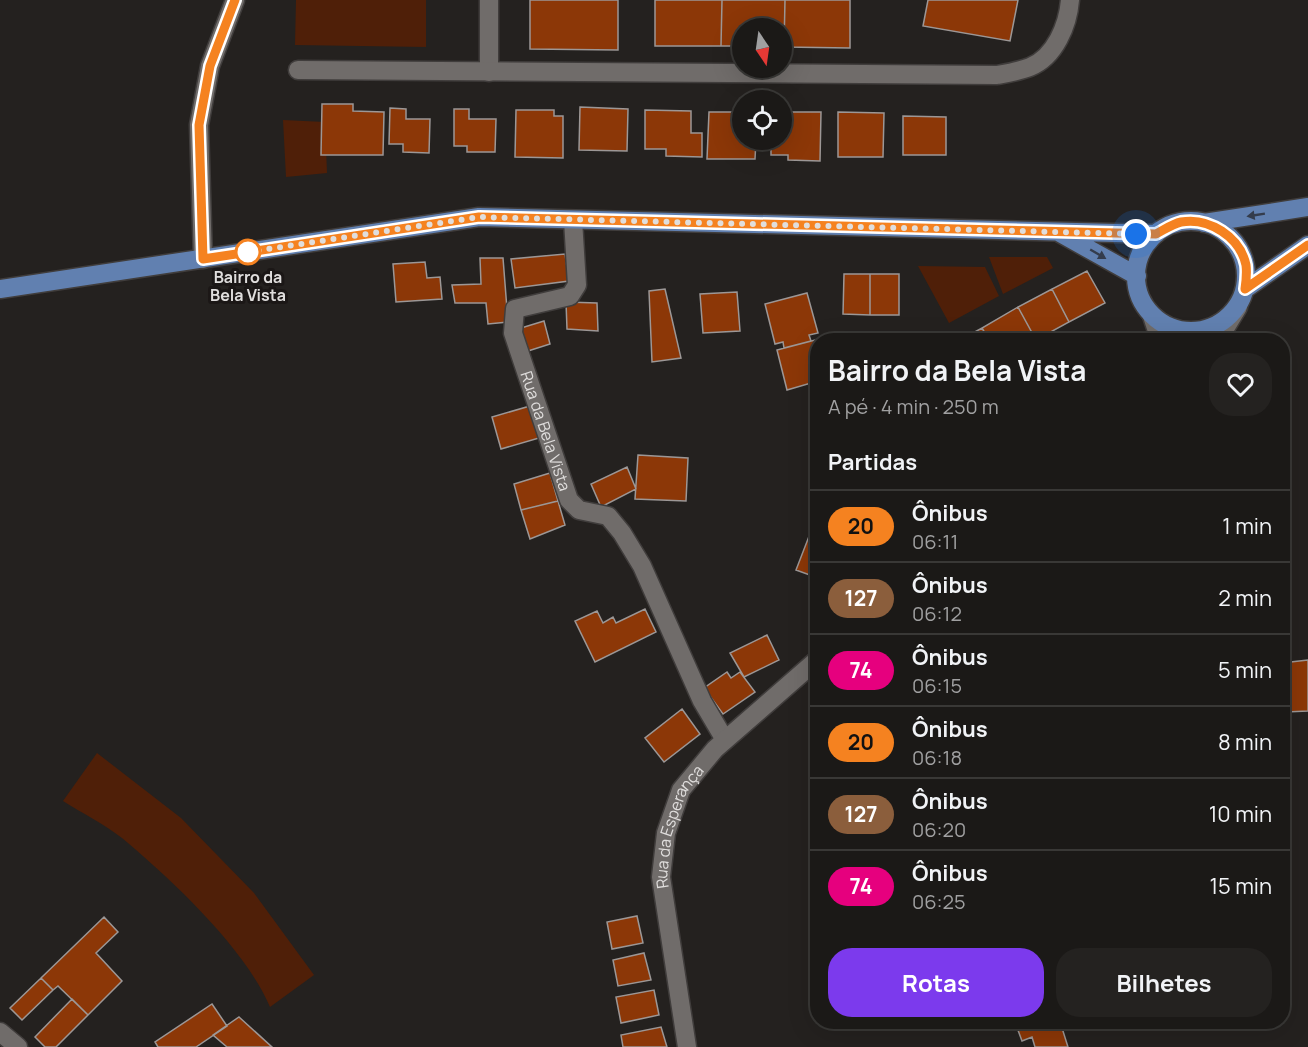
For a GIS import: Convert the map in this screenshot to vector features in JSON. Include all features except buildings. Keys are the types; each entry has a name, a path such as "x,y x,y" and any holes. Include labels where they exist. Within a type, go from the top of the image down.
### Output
{"main road":[{"path":"1204,223 1222,230 1239,247 1246,266 1245,289 1238,307 1218,324 1200,331 1186,332 1168,327 1152,316 1141,298 1137,276 1138,262 1143,249 1156,234 1175,224 1204,223 1308,207"},
{"path":"0,290 479,217 1156,234"},
{"path":"1059,232 1137,276"},
{"path":"1245,289 1308,245"}],"street":[{"path":"203,259 199,125 210,66 235,0"},
{"path":"489,0 489,72"},
{"path":"298,70 997,75 1032,67 1052,50 1068,18 1070,0"},
{"name":"Rua da Bela Vista","path":"573,220 577,285 570,296 515,309 513,333 569,500 579,510 608,516 622,533 642,566 702,701 725,740"},
{"path":"1222,333 1238,307"},
{"path":"1152,316 1158,333"},
{"name":"Rua da Esperança","path":"687,1047 661,877 666,833 681,790 725,740 810,666"},
{"path":"0,1032 18,1047"}],"shaded area":[{"path":"296,0 426,0 426,47 295,45"},
{"path":"283,120 325,122 327,173 286,177"},
{"path":"989,257 1047,257 1053,268 1003,294"},
{"path":"918,266 985,267 999,296 949,323"},
{"path":"97,753 181,818 254,893 314,975 270,1007 243,961 184,894 122,838 63,801"}],"bus line":[{"name":"20","path":"235,0 210,66 199,125 203,259 479,217 1156,234 1185,221 1204,223 1222,230 1239,247 1246,266 1245,289 1308,245"}],"place":[{"name":"Bairro da Bela Vista","path":"248,252"}],"route":[{"path":"248,252 479,217 1136,234"}]}
